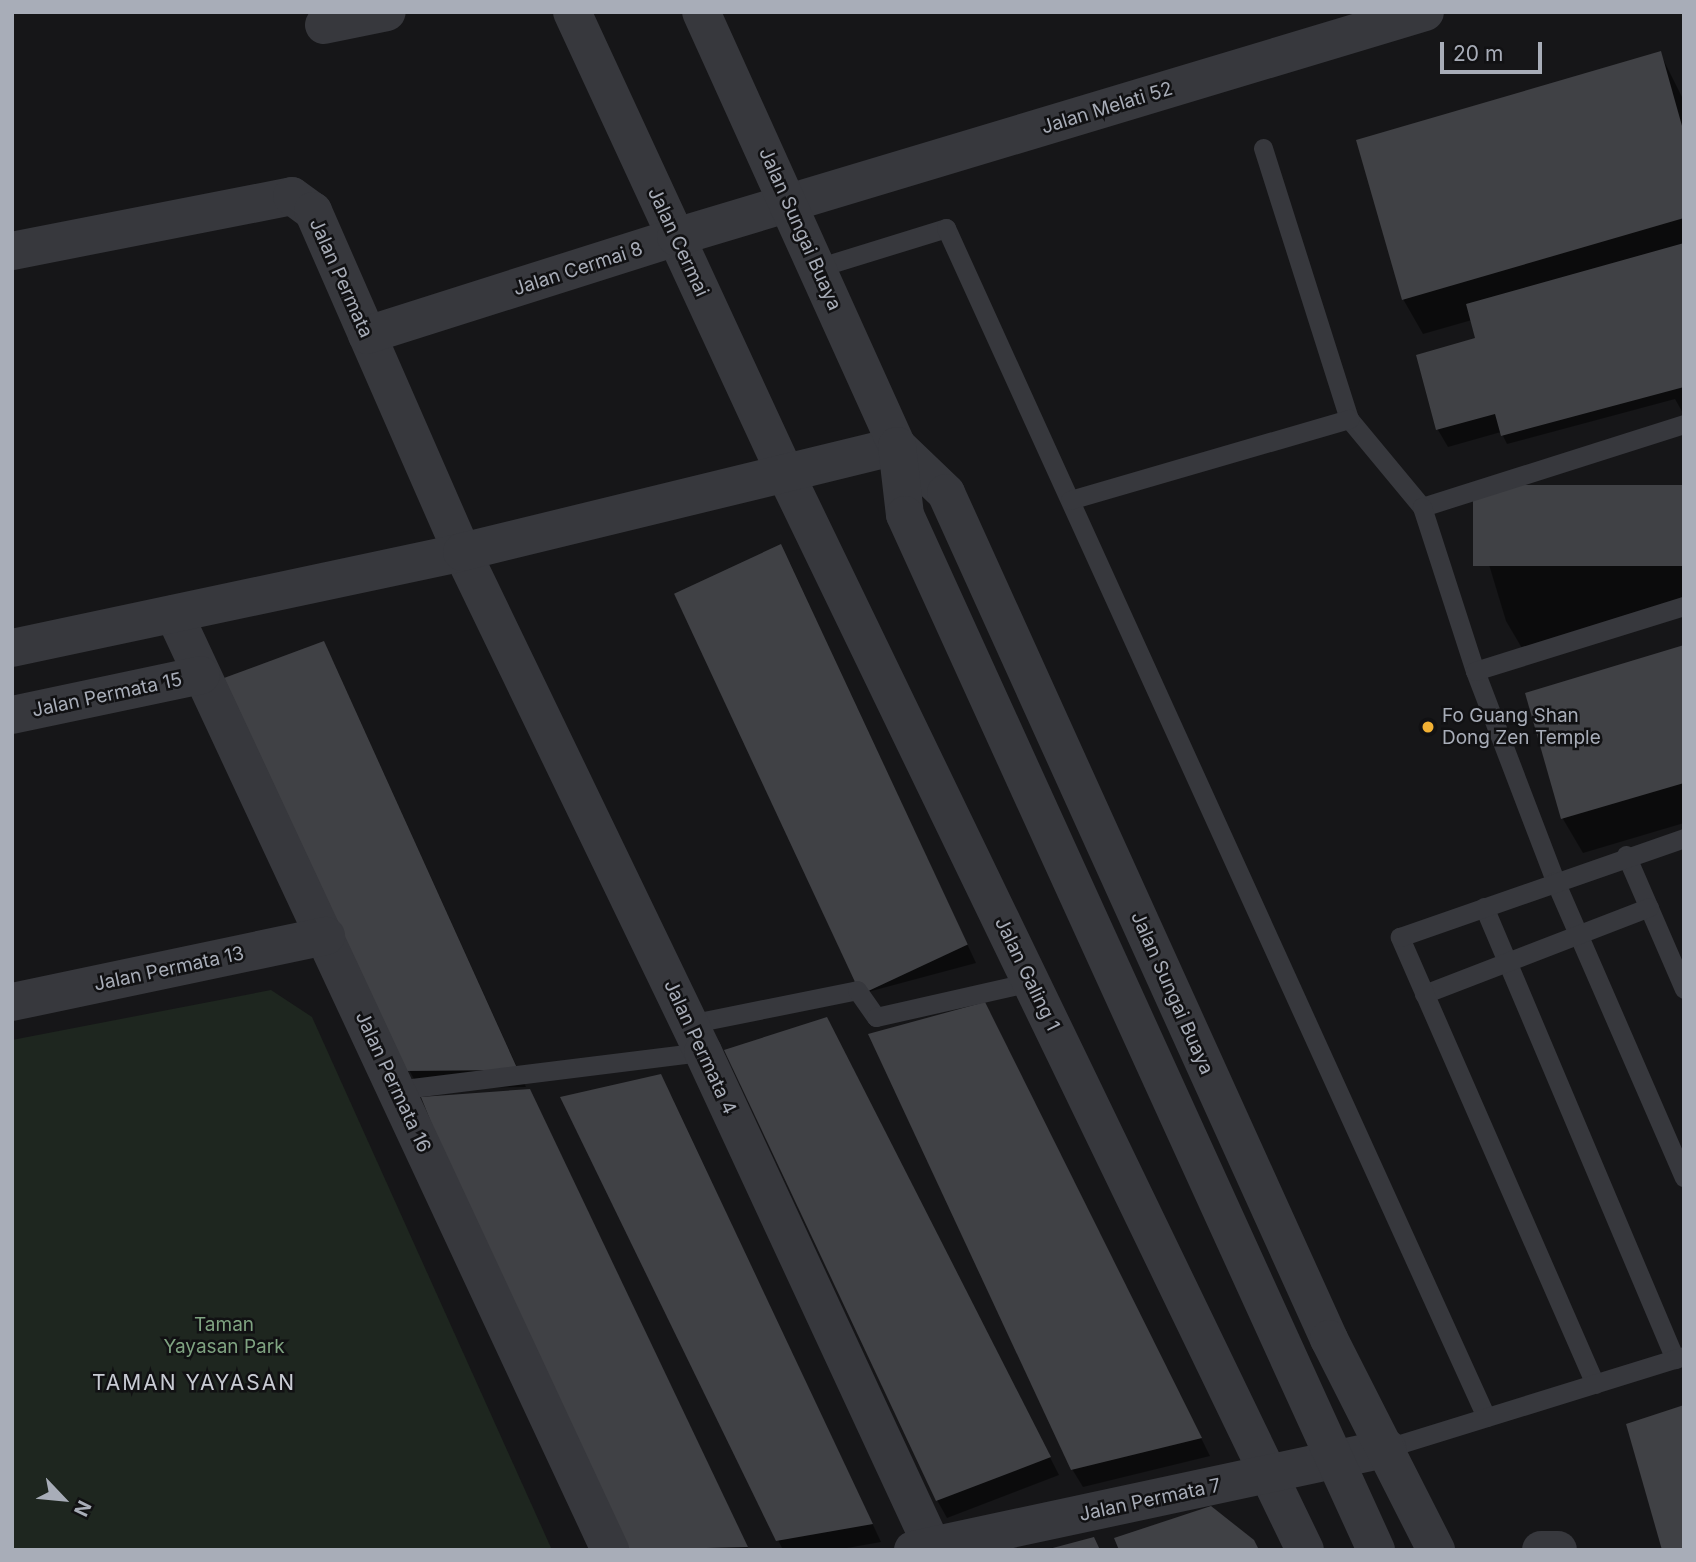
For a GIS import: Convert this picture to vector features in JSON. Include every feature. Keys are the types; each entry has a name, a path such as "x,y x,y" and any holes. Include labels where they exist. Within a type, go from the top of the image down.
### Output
{"street":[{"path":"324,25 387,12"},
{"name":"Jalan Cermai","path":"572,12 785,473"},
{"name":"Jalan Sungai Buaya","path":"701,12 897,446 905,515 1333,1461 1376,1550"},
{"name":"Jalan Melati 52","path":"789,204 1425,12"},
{"name":"Jalan Permata","path":"12,251 292,196 313,211 462,552"},
{"name":"Jalan Cermai 8","path":"367,335 789,204"},
{"path":"12,648 462,552 897,446"},
{"name":"Jalan Sungai Buaya","path":"897,446 946,493 1329,1339 1387,1448 1436,1550"},
{"name":"Jalan Galing 1","path":"785,473 1305,1550"},
{"name":"Jalan Permata 4","path":"462,552 696,1038 926,1548"},
{"name":"Jalan Permata 16","path":"174,614 610,1550"},
{"name":"Jalan Permata 15","path":"12,715 201,675"},
{"name":"Jalan Permata 13","path":"12,1002 326,936"},
{"name":"Jalan Permata 7","path":"926,1548 1387,1448"},
{"path":"1541,1550 1558,1550"}],"lane":[{"path":"1263,148 1349,419 1422,507 1475,671 1555,881 1684,1177"},
{"path":"817,268 946,228 1486,1417"},
{"path":"1070,500 1349,419"},
{"path":"1422,507 1684,424"},
{"path":"1475,671 1684,606"},
{"path":"1595,1384 1400,937 1626,855 1684,838"},
{"path":"1626,855 1684,989"},
{"path":"1387,1448 1679,1358 1484,907"},
{"path":"1424,994 1506,960 1649,907"},
{"path":"396,1090 696,1038 857,990 876,1017 1031,982"}],"green space":[{"name":"Taman Yayasan Park","path":"271,990 312,1017 552,1550 12,1550 12,1040"}],"building":[{"path":"1661,51 1684,133 1684,218 1402,300 1356,140"},
{"path":"1684,243 1684,387 1501,436 1495,414 1436,430 1416,355 1475,338 1466,304"},
{"path":"1473,485 1684,485 1684,566 1473,566"},
{"path":"781,544 968,945 861,994 674,594"},
{"path":"324,641 518,1070 407,1071 224,678"},
{"path":"1684,645 1684,783 1561,819 1525,693"},
{"path":"985,1002 1202,1438 1071,1470 868,1034"},
{"path":"827,1017 1051,1457 936,1501 724,1050"},
{"path":"661,1074 873,1524 776,1541 560,1097"},
{"path":"530,1089 748,1547 624,1550 511,1323 421,1097"},
{"path":"1684,1405 1684,1550 1662,1550 1626,1424"},
{"path":"1211,1506 1254,1540 1259,1550 1119,1550 1114,1538"},
{"path":"1094,1537 1100,1550 1049,1550 1049,1549"}],"place":[{"name":"Fo Guang Shan Dong Zen Temple","path":"1428,727"}],"district":[{"name":"TAMAN YAYASAN","path":"194,1383"}]}
